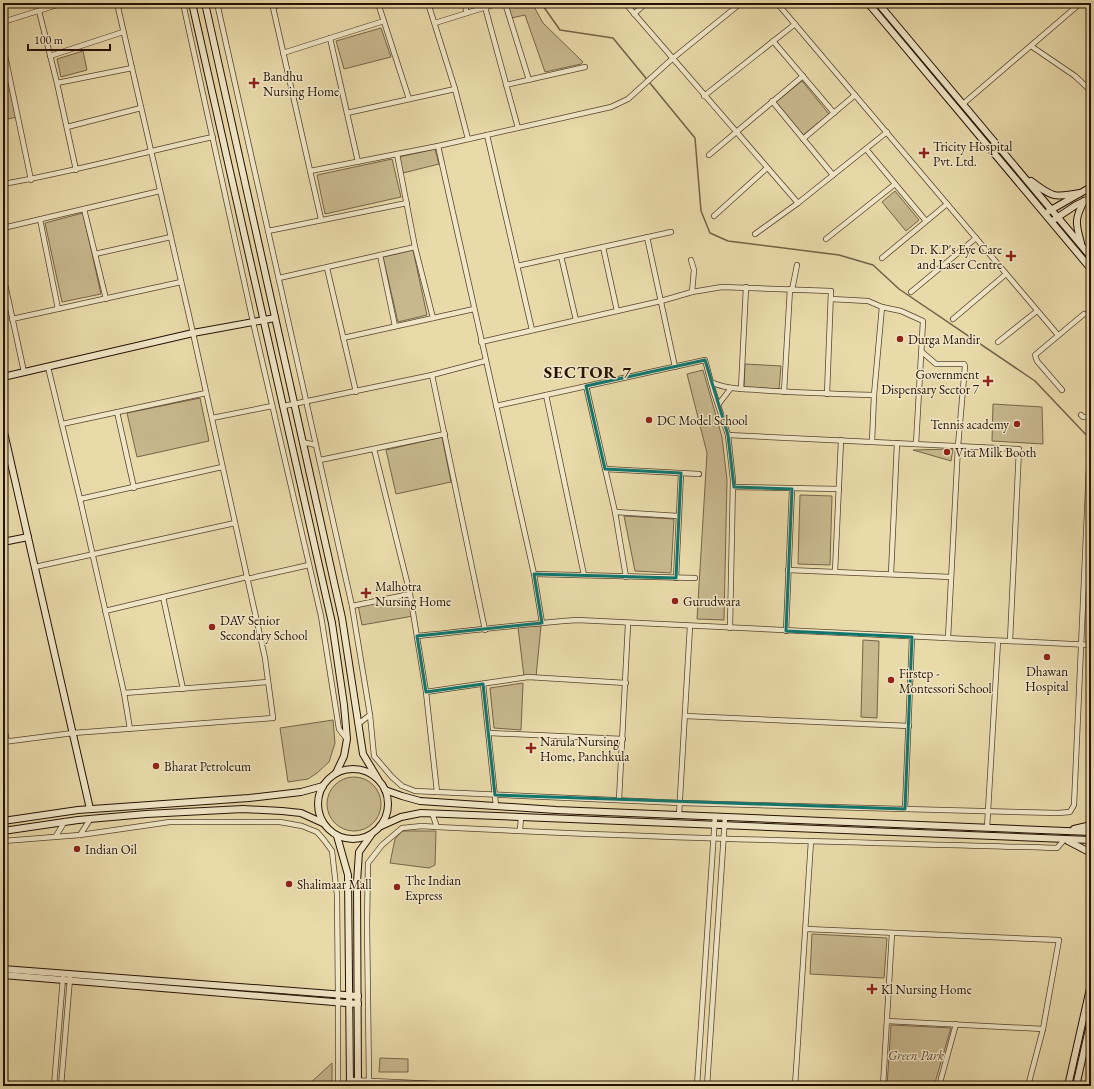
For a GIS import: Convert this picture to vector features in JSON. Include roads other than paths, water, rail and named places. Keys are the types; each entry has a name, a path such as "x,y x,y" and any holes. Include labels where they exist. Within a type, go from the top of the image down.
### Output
{"street":[{"path":"3,22 63,3"},
{"path":"3,725 5,741 73,733 273,718 265,658 193,333 117,3"},
{"path":"182,3 272,406 321,616 339,729 347,739"},
{"path":"192,3 332,623 344,705 347,739 344,756 336,773"},
{"path":"206,3 342,618 362,754 385,790 388,804 385,819 381,826"},
{"path":"217,3 352,606 370,715 374,756 402,786 415,791 680,803 1058,814 1070,812 1074,805 1089,467"},
{"path":"284,3 273,5 320,219"},
{"path":"378,3 409,99"},
{"path":"428,3 455,89 468,139"},
{"path":"464,3 467,13"},
{"path":"435,23 499,3"},
{"path":"505,3 529,80"},
{"path":"625,3 798,203"},
{"path":"634,14 646,3"},
{"path":"310,171 438,146 611,108 628,99 672,59 740,3"},
{"path":"777,3 1058,336"},
{"path":"868,3 1091,269"},
{"path":"878,3 1091,257"},
{"path":"963,104 1031,46 1078,3"},
{"path":"485,7 518,128"},
{"path":"39,11 57,83 76,170"},
{"path":"283,53 384,21"},
{"path":"704,96 795,24"},
{"path":"50,56 123,32"},
{"path":"330,38 358,162"},
{"path":"773,41 834,113"},
{"path":"3,46 31,180"},
{"path":"1031,46 1075,76 1091,91"},
{"path":"57,83 132,68"},
{"path":"506,85 585,68"},
{"path":"3,73 9,71"},
{"path":"709,155 803,76"},
{"path":"347,113 455,89"},
{"path":"803,139 855,96"},
{"path":"772,101 833,175"},
{"path":"67,127 141,108"},
{"path":"755,234 798,203 886,132"},
{"path":"487,135 532,330"},
{"path":"3,184 31,180 76,170 213,137"},
{"path":"438,146 534,574 542,623"},
{"path":"866,149 926,221"},
{"path":"397,154 415,247 433,318"},
{"path":"714,216 767,168"},
{"path":"1023,176 1048,194 1061,196 1080,193"},
{"path":"826,239 895,184"},
{"path":"1045,214 1091,187"},
{"path":"3,228 160,191"},
{"path":"1051,222 1091,198"},
{"path":"1082,246 1077,227 1076,215 1084,201"},
{"path":"268,230 407,203"},
{"path":"882,258 947,204"},
{"path":"84,209 106,299"},
{"path":"40,219 58,309"},
{"path":"518,266 671,232"},
{"path":"95,254 171,237"},
{"path":"647,237 675,367"},
{"path":"912,292 976,238"},
{"path":"279,278 415,247"},
{"path":"604,247 618,311"},
{"path":"380,255 395,326"},
{"path":"561,256 576,320"},
{"path":"691,260 694,270 692,292"},
{"path":"784,392 791,290 797,265"},
{"path":"327,268 356,392"},
{"path":"953,319 1006,274"},
{"path":"3,275 24,372"},
{"path":"12,319 181,282"},
{"path":"482,342 661,301 692,292 722,287 831,291 828,394"},
{"path":"741,389 746,287"},
{"path":"831,299 868,301 900,311 923,321 916,444"},
{"path":"872,442 874,395 882,306"},
{"path":"343,338 474,309"},
{"path":"998,342 1037,310"},
{"path":"1062,390 1035,358 1035,355 1084,314"},
{"path":"3,376 193,333 275,318"},
{"path":"922,352 936,364 965,365 958,446 948,638"},
{"path":"496,406 705,360 728,435 733,487 730,628"},
{"path":"284,406 432,375 485,361"},
{"path":"48,367 93,554 124,693 130,729"},
{"path":"432,375 485,630"},
{"path":"711,382 717,385 741,389 874,395"},
{"path":"586,386 615,512 626,577"},
{"path":"718,405 731,388"},
{"path":"62,424 206,392"},
{"path":"546,395 584,575"},
{"path":"212,418 272,406"},
{"path":"117,412 134,488"},
{"path":"1081,415 1083,417 1091,417"},
{"path":"3,428 90,809"},
{"path":"320,460 445,434"},
{"path":"728,435 1019,449 1010,641"},
{"path":"835,572 841,440"},
{"path":"302,442 316,445"},
{"path":"891,574 897,443"},
{"path":"374,449 410,594 426,692 437,792"},
{"path":"80,499 222,467"},
{"path":"605,469 699,474"},
{"path":"676,578 681,473"},
{"path":"733,487 839,490"},
{"path":"786,631 792,489"},
{"path":"615,512 678,516"},
{"path":"35,567 235,523"},
{"path":"3,542 28,537"},
{"path":"105,610 309,565"},
{"path":"788,570 951,577"},
{"path":"534,574 695,578"},
{"path":"352,606 410,594"},
{"path":"163,597 183,689"},
{"path":"416,636 577,620 628,624 1091,645"},
{"path":"619,800 628,624"},
{"path":"683,824 679,815 690,626"},
{"path":"905,809 912,637"},
{"path":"987,828 998,641"},
{"path":"426,692 528,677 626,683"},
{"path":"124,693 268,682"},
{"path":"484,684 496,806"},
{"path":"358,724 370,715"},
{"path":"685,716 909,726"},
{"path":"489,733 623,739"},
{"path":"371,835 354,840 337,836 329,830 323,823 319,814 319,795 328,779 336,773 344,770 362,770 370,773 378,779"},
{"path":"3,821 90,809 249,798 301,792 323,786"},
{"path":"385,790 420,801 556,810 1091,832"},
{"path":"3,831 91,818 243,809 301,813 323,823"},
{"path":"358,1083 357,882 359,852 371,835 381,826 401,817 422,813 432,813 1091,840"},
{"path":"432,813 437,827"},
{"path":"673,823 679,815"},
{"path":"697,1086 715,816"},
{"path":"520,830 521,817"},
{"path":"707,1086 725,817"},
{"path":"80,835 91,818"},
{"path":"56,836 65,821"},
{"path":"3,841 80,835 170,822 276,822 302,826 317,832 332,851 337,895 338,1086"},
{"path":"1065,831 1091,825"},
{"path":"371,1083 367,922 368,863 382,845 402,828 422,826 723,839 1057,848 1065,839"},
{"path":"337,836 348,875 350,1083 480,1086"},
{"path":"1065,839 1091,853"},
{"path":"795,1086 812,841"},
{"path":"338,923 349,922"},
{"path":"806,929 1059,940 1043,1029 1028,1086"},
{"path":"882,1086 892,933"},
{"path":"3,969 66,977 358,1004"},
{"path":"3,975 66,977 358,996"},
{"path":"54,1086 66,977"},
{"path":"61,1086 66,977"},
{"path":"1068,1086 1091,984"},
{"path":"1076,1086 1091,1020"},
{"path":"886,1021 1043,1029"},
{"path":"939,1086 956,1024"}],"waterway":[{"path":"541,3 560,30 613,38 695,138 701,211 710,233 728,241 839,255 873,265 899,289 1035,381 1091,440"}],"place":[{"name":"Bandhu Nursing Home","path":"254,83"},
{"name":"Tricity Hospital Pvt. Ltd.","path":"924,153"},
{"name":"Dr. K.P's Eye Care and Laser Centre","path":"1011,256"},
{"name":"Durga Mandir","path":"900,339"},
{"name":"Government Dispensary Sector 7","path":"988,381"},
{"name":"DC Model School","path":"649,420"},
{"name":"Tennis academy","path":"1017,424"},
{"name":"Vita Milk Booth","path":"947,452"},
{"name":"Malhotra Nursing Home","path":"366,593"},
{"name":"Gurudwara","path":"675,601"},
{"name":"DAV Senior Secondary School","path":"212,627"},
{"name":"Dhawan Hospital","path":"1047,657"},
{"name":"Firstep - Montessori School","path":"891,680"},
{"name":"Narula Nursing Home, Panchkula","path":"531,748"},
{"name":"Bharat Petroleum","path":"156,766"},
{"name":"Indian Oil","path":"77,849"},
{"name":"Shalimaar Mall","path":"289,884"},
{"name":"The Indian Express","path":"397,887"},
{"name":"Kl Nursing Home","path":"872,989"}],"district":[{"name":"SECTOR 7","path":"588,372"}],"park label":[{"name":"Green Park","path":"916,1055"}]}
